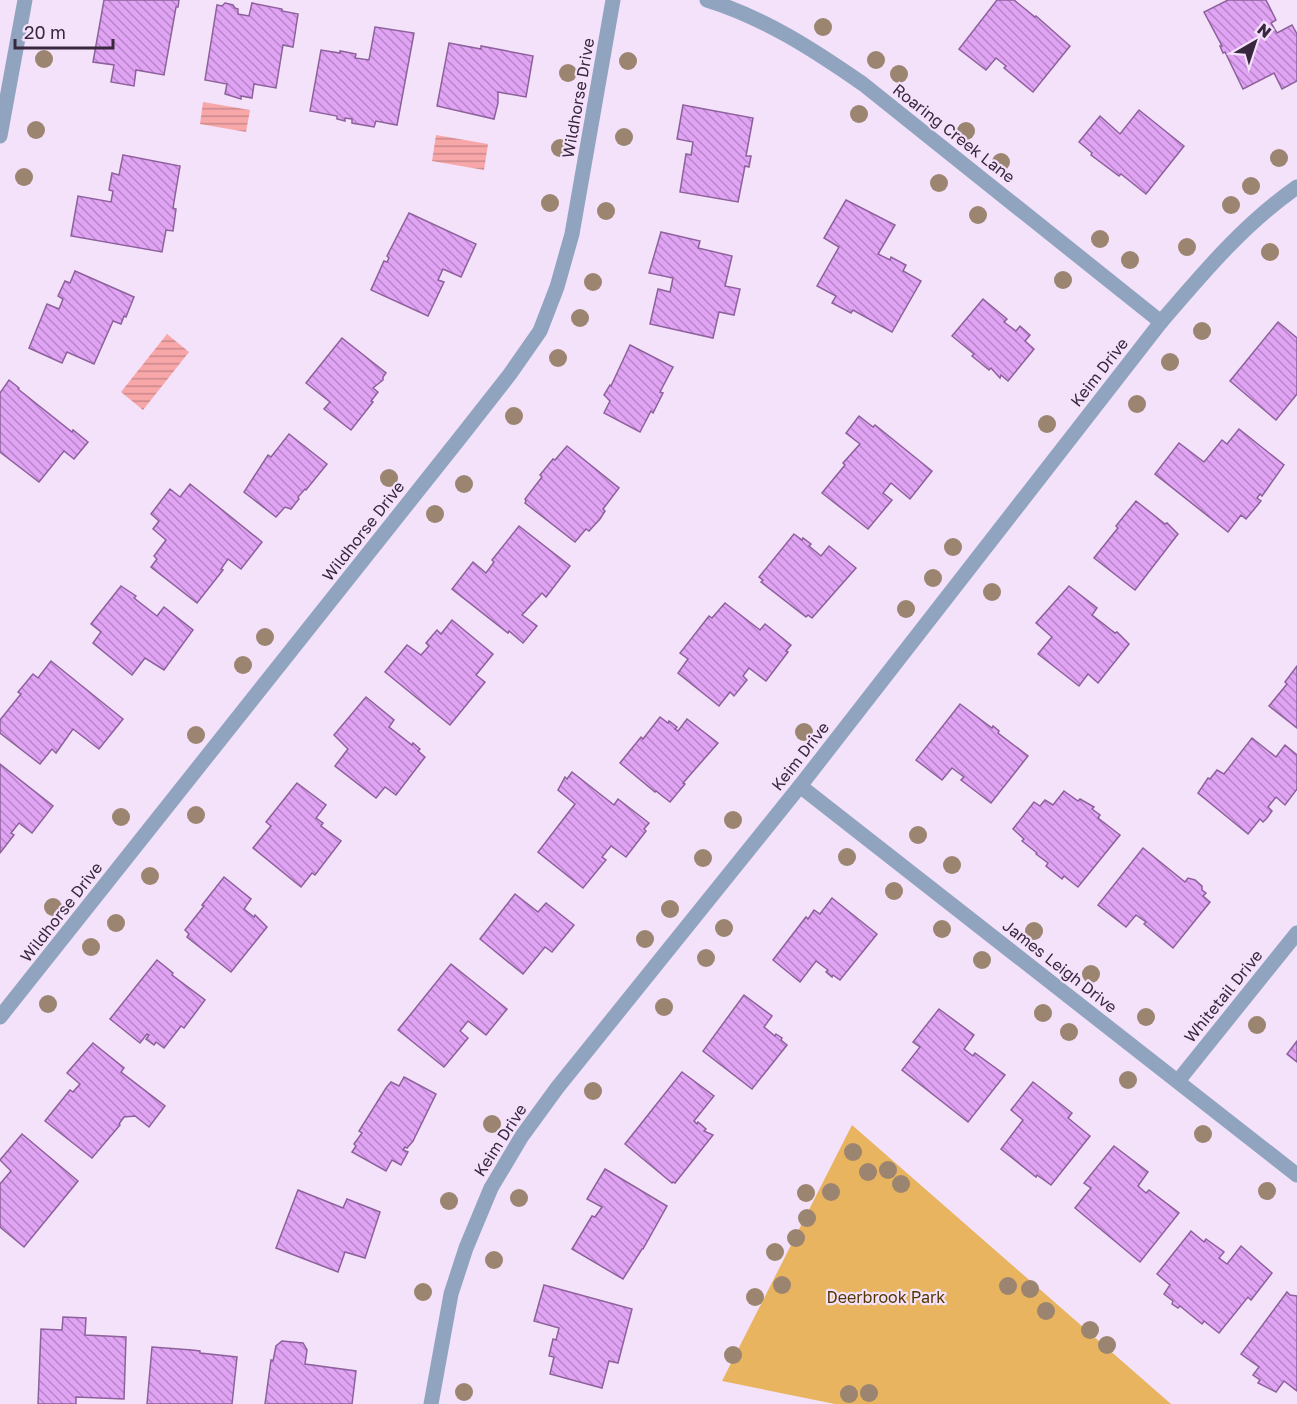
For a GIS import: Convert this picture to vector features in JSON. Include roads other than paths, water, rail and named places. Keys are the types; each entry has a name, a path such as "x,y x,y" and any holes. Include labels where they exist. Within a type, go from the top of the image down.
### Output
{"street":[{"path":"0,136 25,0"},
{"name":"Wildhorse Drive","path":"0,1017 463,434 510,374 540,330 557,287 572,234 613,0"},
{"name":"Roaring Creek Lane","path":"707,0 770,25 818,53 854,78 1161,322"},
{"name":"Keim Drive","path":"430,1404 451,1294 466,1248 491,1188 522,1136 557,1088 800,786 1161,322 1248,225 1297,187"},
{"name":"James Leigh Drive","path":"800,786 1297,1175"},
{"name":"Whitetail Drive","path":"1178,1081 1297,933"}],"park label":[{"name":"Deerbrook Park","path":"886,1297"}]}
